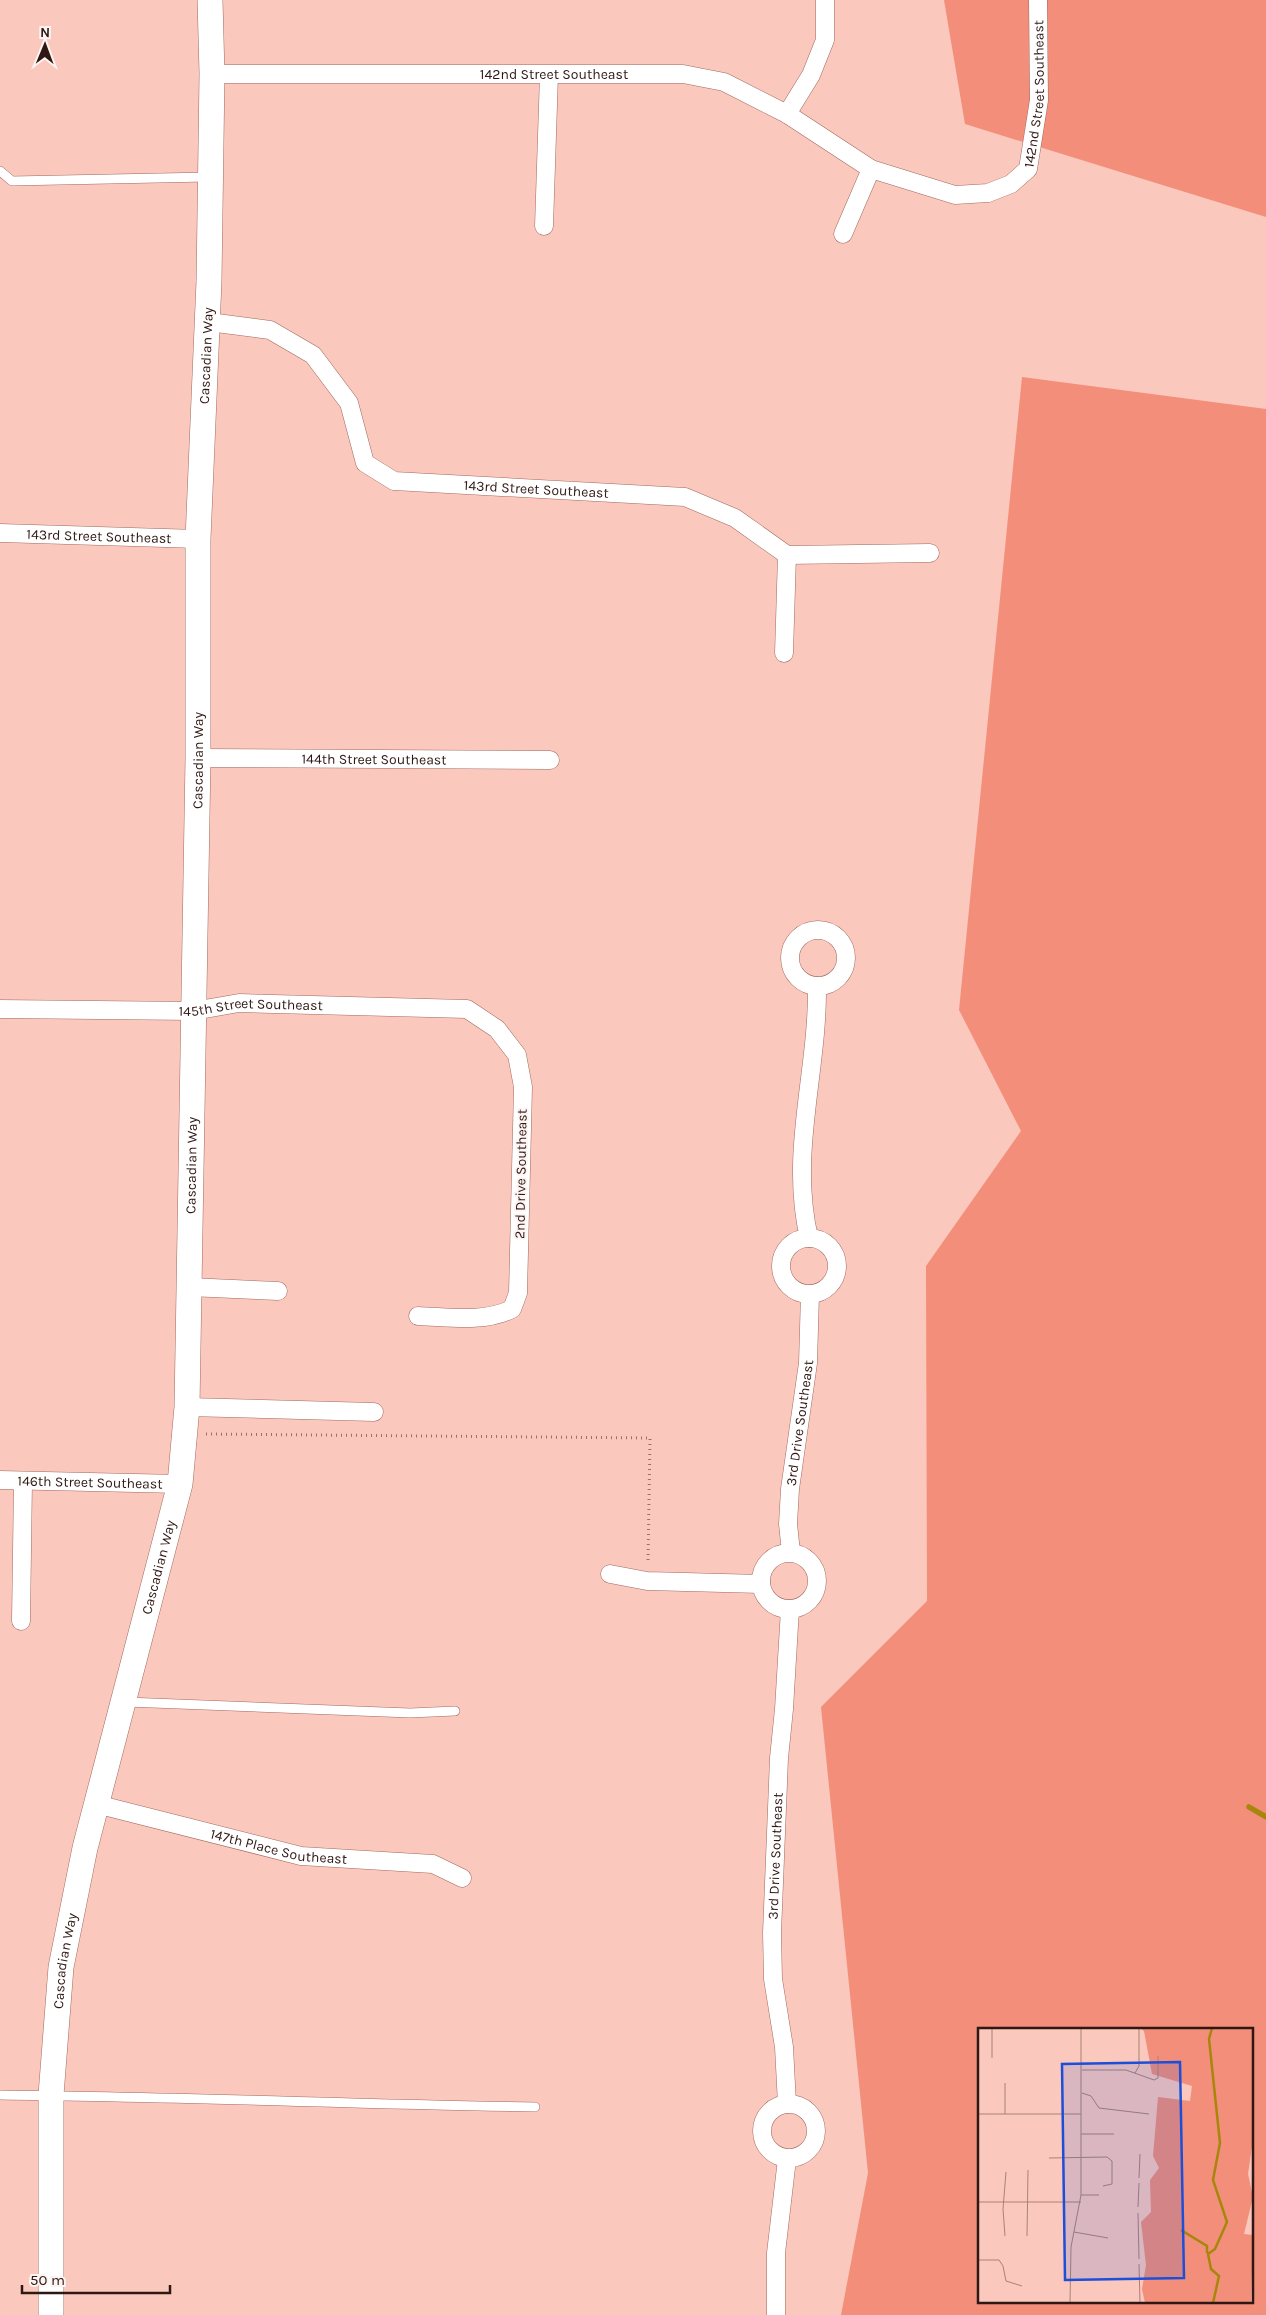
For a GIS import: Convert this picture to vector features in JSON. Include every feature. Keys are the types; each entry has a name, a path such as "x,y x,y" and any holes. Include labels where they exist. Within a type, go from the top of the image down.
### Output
{"street":[{"name":"Cascadian Way","path":"51,2315 51,2095 62,1967 85,1848 180,1484 187,1407 192,1011 198,758 198,539 209,322 212,74 210,0"},
{"path":"787,114 811,75 825,40 825,0"},
{"name":"142nd Street Southeast","path":"212,74 683,74 724,82 787,114 871,169 955,195 988,193 1011,184 1028,169 1040,100 1038,0"},
{"path":"544,226 549,75"},
{"path":"843,234 871,169"},
{"name":"143rd Street Southeast","path":"209,322 270,330 313,355 349,403 365,464 394,481 685,496 735,518 787,555"},
{"name":"143rd Street Southeast","path":"0,533 198,539"},
{"path":"784,653 787,555 930,553"},
{"name":"144th Street Southeast","path":"198,758 550,760"},
{"path":"809,1238 800,1186 806,1107 818,1023 817,986"},
{"name":"145th Street Southeast","path":"0,1009 192,1011 239,1003 468,1009 497,1029"},
{"name":"2nd Drive Southeast","path":"418,1316 479,1318 496,1316 512,1309 518,1293 523,1087 517,1055 497,1029"},
{"path":"809,1238 827,1245 834,1252 837,1271 828,1288 810,1294 793,1289 783,1275 782,1266 787,1250 793,1244 809,1238"},
{"path":"189,1288 278,1291"},
{"name":"3rd Drive Southeast","path":"791,1552 788,1524 790,1488 808,1363 810,1294"},
{"path":"187,1407 374,1412"},
{"name":"146th Street Southeast","path":"0,1480 180,1484"},
{"path":"21,1621 23,1481"},
{"path":"791,1552 808,1561 814,1568 816,1587 807,1602 790,1609 774,1604 767,1599 761,1584 766,1565 773,1558 791,1552"},
{"path":"610,1574 648,1581 761,1584"},
{"name":"3rd Drive Southeast","path":"788,2104 784,2047 773,1979 772,1933 778,1758 784,1709 790,1609"},
{"name":"147th Place Southeast","path":"96,1804 301,1856 433,1864 462,1878"},
{"path":"788,2104 796,2104 811,2115 816,2132 815,2140 804,2154 787,2159 778,2156 764,2144 762,2126 771,2111 778,2106 788,2104"},
{"path":"776,2315 776,2253 787,2159"}],"lane":[{"path":"0,171 12,181 211,177"},
{"path":"123,1702 410,1713 455,1711"},
{"path":"0,2095 535,2107"}],"path":[{"path":"185,1434 650,1438 648,1581"}],"shaded area":[{"path":"944,0 1266,0 1266,217 965,124"},
{"path":"1022,377 1266,409 1266,2315 841,2315 868,2173 821,1707 927,1601 926,1266 1021,1131 959,1010"}],"waterway":[{"path":"1249,1807 1266,1817"}]}
